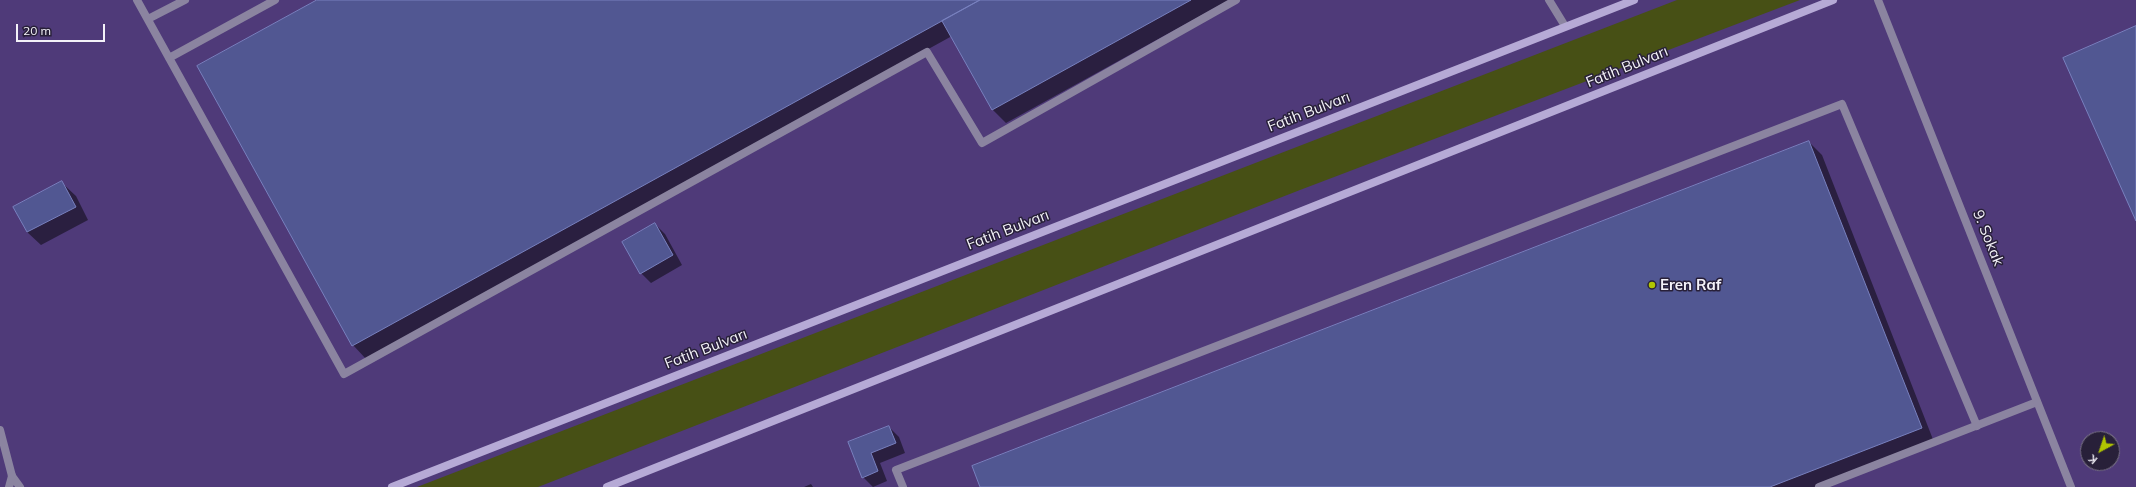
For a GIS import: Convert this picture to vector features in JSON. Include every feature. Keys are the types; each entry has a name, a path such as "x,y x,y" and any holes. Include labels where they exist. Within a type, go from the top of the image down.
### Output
{"main road":[{"name":"Fatih Bulvarı","path":"392,487 1634,0"},
{"name":"Fatih Bulvarı","path":"607,487 1833,0"}],"street":[{"path":"137,0 344,374 927,52 982,144 1236,0"},
{"path":"148,19 185,0"},
{"path":"169,58 275,0"},
{"path":"1549,0 1565,26"},
{"name":"9. Sokak","path":"1878,0 2071,487"},
{"path":"903,487 896,470 1842,104 1977,426"},
{"path":"1819,487 2037,402"},
{"path":"0,430 12,476 20,487"},
{"path":"9,487 12,476"}],"shaded area":[{"path":"0,0 2136,0 2136,487 0,487"}],"green space":[{"path":"1677,0 1800,0 1300,190 538,487 417,487"}],"building":[{"path":"317,0 980,0 352,346 197,66"},
{"path":"980,0 1191,0 992,110 942,21"},
{"path":"2136,26 2136,221 2063,58"},
{"name":"Eren Raf","path":"1809,141 1922,428 1770,487 980,487 972,466"},
{"path":"62,181 76,207 27,232 13,207"},
{"path":"655,223 673,255 640,274 622,242"},
{"path":"889,426 896,443 871,453 878,471 862,478 848,442"}],"place":[{"name":"Eren Raf","path":"1652,285"}]}
